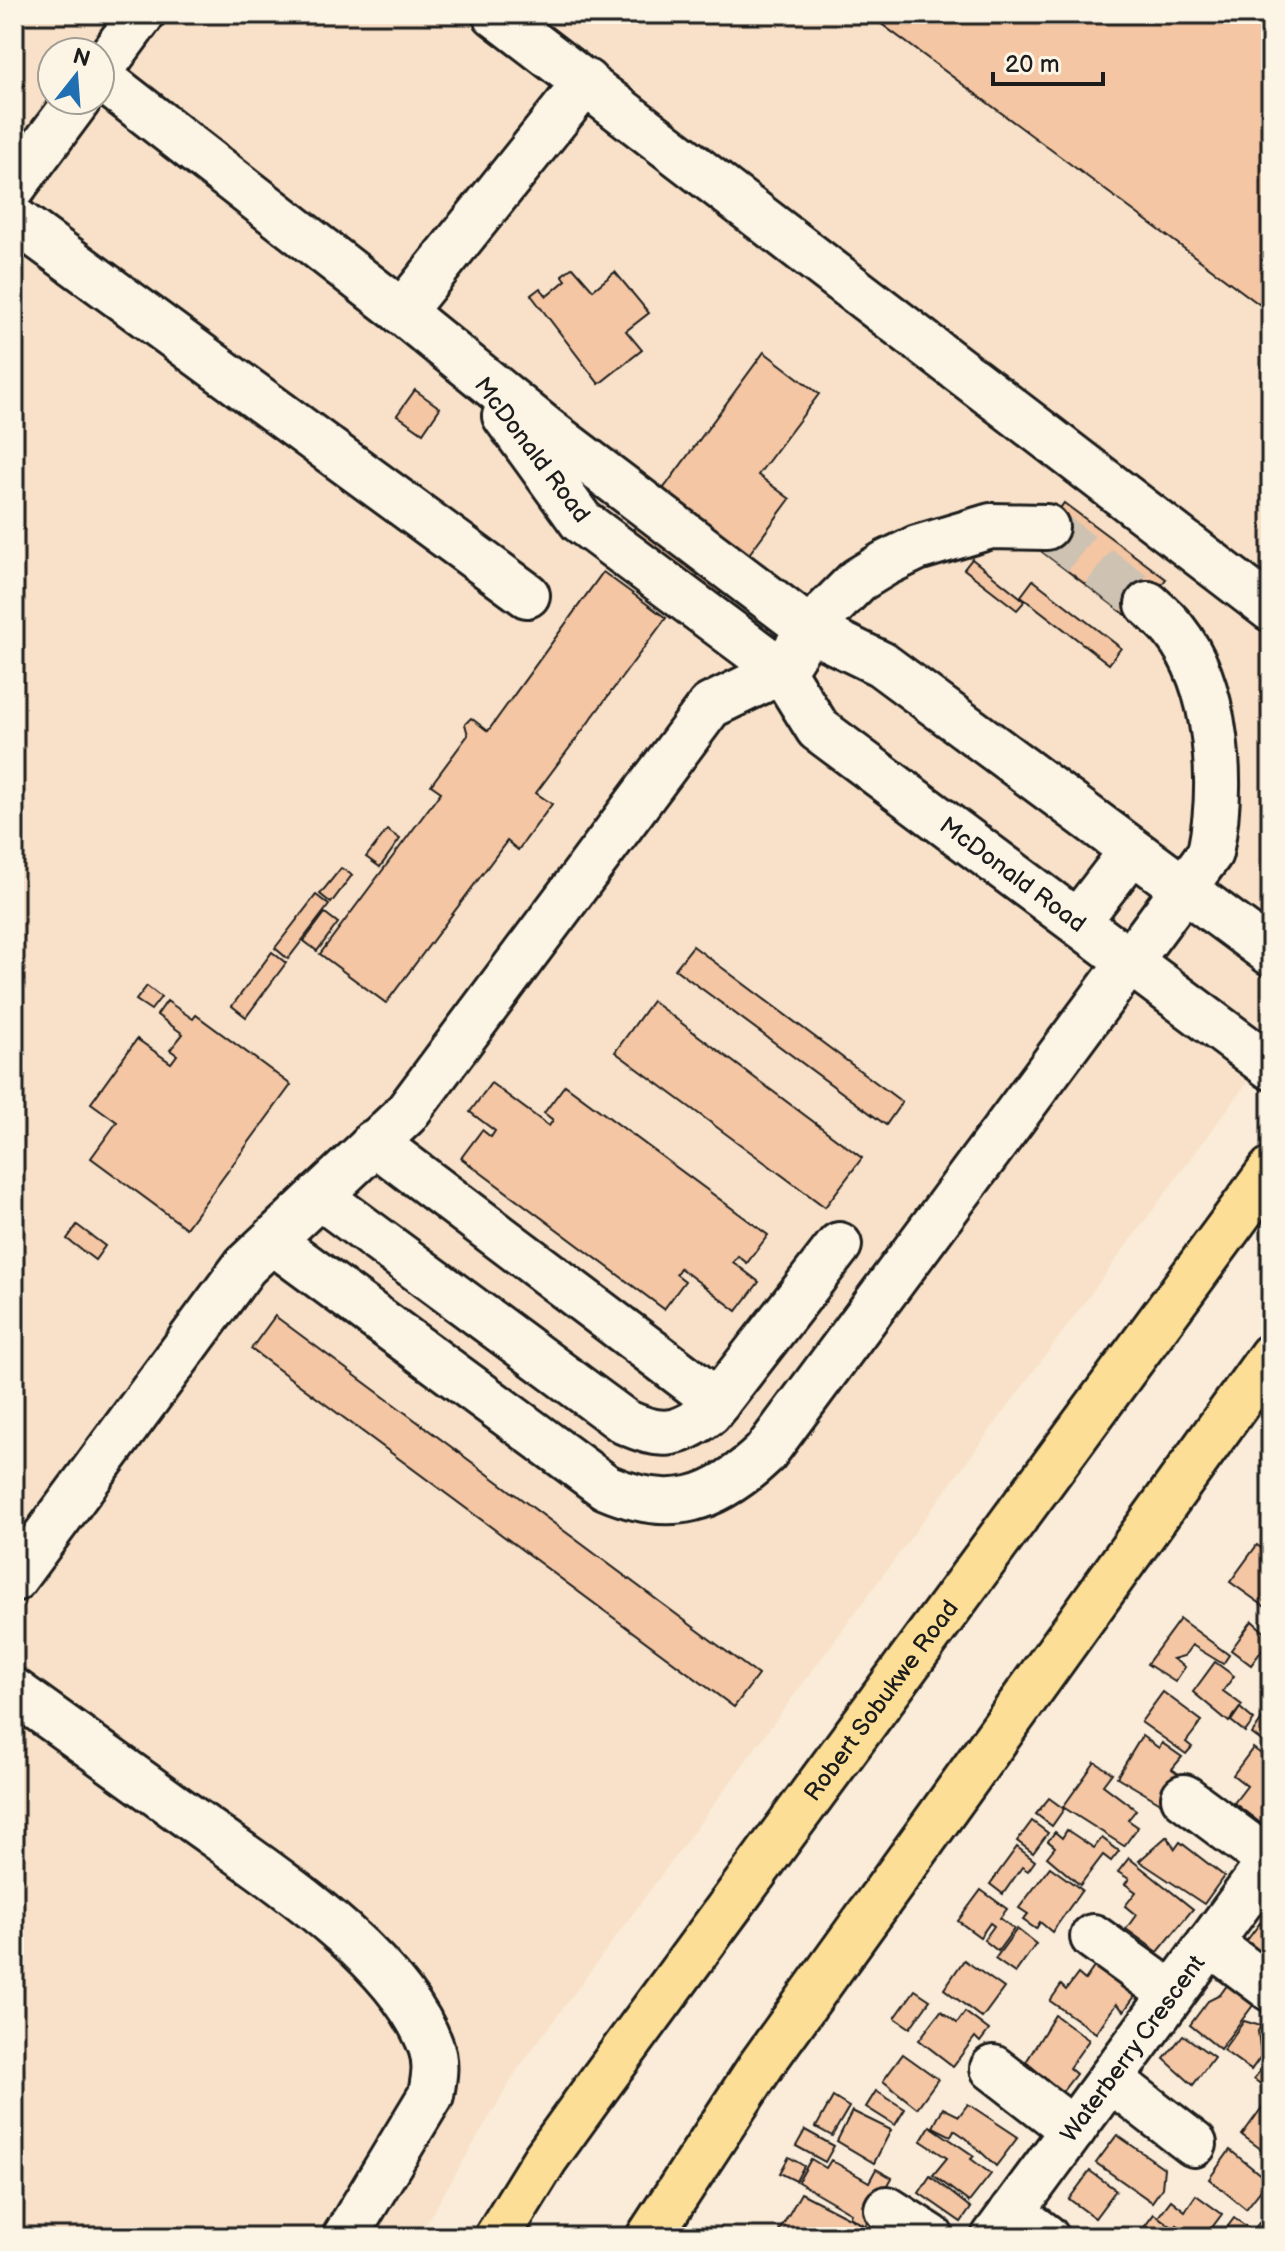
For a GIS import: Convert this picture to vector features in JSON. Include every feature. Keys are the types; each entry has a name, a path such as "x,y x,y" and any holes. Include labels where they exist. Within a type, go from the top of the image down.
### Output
{"main road":[{"name":"Robert Sobukwe Road","path":"497,2237 545,2159 591,2095 1271,1170"},
{"path":"649,2237 762,2064 1271,1356"}],"street":[{"path":"116,49 142,14"},
{"path":"495,14 1271,609"},
{"path":"402,312 586,82"},
{"path":"116,89 464,361"},
{"path":"14,186 66,116"},
{"path":"14,219 527,595"},
{"name":"McDonald Road","path":"464,361 547,430 809,629 881,664 1271,953"},
{"name":"McDonald Road","path":"464,361 581,521 782,671 818,729 1271,1067"},
{"path":"14,1579 245,1266 405,1115 710,706 782,671 809,629 858,580 917,548 991,526 1046,527"},
{"path":"272,1241 606,1487 632,1498 683,1501 711,1494 738,1479 765,1453 1210,853 1216,807 1213,743 1207,707 1198,674 1175,631 1148,604"},
{"path":"1078,921 1132,851"},
{"path":"374,1142 718,1402"},
{"path":"319,1196 625,1422 649,1433 670,1434 692,1427 718,1402 839,1245"},
{"path":"14,1691 312,1908 379,1968 419,2023 431,2048 435,2070 431,2095 345,2237"},
{"path":"1184,1797 1271,1861"},
{"name":"Waterberry Crescent","path":"1017,2229 1073,2130 1271,1861"},
{"path":"1093,1937 1172,1994"},
{"path":"1210,1943 1271,1989"},
{"path":"993,2068 1073,2130"},
{"path":"1110,2079 1194,2144"},
{"path":"887,2209 931,2237"}],"shaded area":[{"path":"14,14 1271,14 1271,1050 518,2069 418,2237 14,2237"}],"building":[{"path":"868,14 1271,14 1271,313"},
{"path":"573,267 593,290 615,272 649,313 626,331 642,350 599,384 531,295 540,288 547,296 566,280 562,275"},
{"path":"764,352 819,394 758,475 790,499 694,628 608,564"},
{"path":"415,390 440,408 423,433 397,415"},
{"path":"1064,503 1166,579 1134,621 1033,545"},
{"path":"972,559 1025,601 1017,610 964,569"},
{"path":"603,572 666,618 536,793 552,804 518,850 507,841 386,1003 320,954 441,792 431,785 468,735 465,724 471,718 488,731"},
{"path":"1033,580 1121,648 1109,664 1021,596"},
{"path":"387,830 400,839 380,867 366,857"},
{"path":"341,868 352,875 331,903 320,894"},
{"path":"316,895 329,905 288,959 275,948"},
{"path":"325,913 338,923 317,951 304,941"},
{"path":"693,946 902,1102 886,1125 675,969"},
{"path":"272,952 286,963 246,1017 232,1006"},
{"path":"147,986 161,997 151,1010 136,1000"},
{"path":"167,1001 193,1019 196,1015 291,1085 186,1228 91,1158 117,1122 91,1103 137,1039 171,1063 177,1055 170,1050 183,1034 157,1015"},
{"path":"652,1001 862,1158 825,1207 615,1052"},
{"path":"491,1083 549,1126 553,1120 544,1113 565,1085 768,1235 747,1263 738,1256 733,1262 759,1282 737,1311 680,1268 676,1274 685,1281 664,1309 461,1158 482,1130 491,1137 495,1131 470,1112"},
{"path":"77,1225 105,1246 95,1260 67,1239"},
{"path":"275,1316 758,1675 734,1707 251,1349"},
{"path":"1257,1545 1271,1555 1271,1611 1230,1582"},
{"path":"1180,1619 1229,1655 1223,1664 1192,1645 1184,1656 1173,1659 1185,1667 1175,1682 1147,1664"},
{"path":"1252,1621 1271,1638 1251,1665 1231,1650"},
{"path":"1215,1662 1234,1676 1223,1691 1242,1705 1229,1722 1193,1692"},
{"path":"1163,1692 1202,1721 1186,1742 1192,1747 1186,1754 1141,1722"},
{"path":"1271,1706 1271,1748 1252,1734"},
{"path":"1240,1708 1254,1720 1245,1732 1231,1721"},
{"path":"1142,1736 1159,1748 1162,1743 1182,1757 1172,1769 1184,1778 1164,1805 1117,1777"},
{"path":"1253,1748 1271,1761 1271,1796 1266,1802 1271,1806 1271,1814 1263,1825 1234,1803 1247,1786 1233,1775"},
{"path":"1095,1762 1112,1773 1103,1785 1136,1810 1128,1820 1138,1827 1124,1846 1063,1807"},
{"path":"1049,1798 1064,1809 1052,1826 1036,1814"},
{"path":"1032,1821 1048,1833 1033,1853 1017,1841"},
{"path":"1067,1830 1094,1848 1102,1838 1119,1851 1111,1861 1103,1855 1080,1885 1047,1857 1055,1847 1048,1841 1055,1832 1062,1838"},
{"path":"1167,1836 1175,1849 1180,1842 1224,1876 1204,1904 1139,1861"},
{"path":"1017,1847 1035,1861 1028,1871 1022,1867 1003,1894 990,1884"},
{"path":"1129,1858 1193,1909 1158,1952 1126,1929 1136,1915 1125,1906 1136,1892 1125,1884 1129,1879 1118,1872"},
{"path":"1050,1867 1082,1890 1052,1932 1040,1922 1036,1929 1023,1920 1028,1914 1019,1908"},
{"path":"981,1890 1007,1909 1000,1918 1014,1929 998,1951 984,1940 994,1926 990,1923 980,1937 958,1921"},
{"path":"1271,1917 1271,1962 1245,1943 1260,1923 1264,1926"},
{"path":"1017,1929 1036,1944 1015,1973 995,1959"},
{"path":"964,1960 1004,1988 982,2018 944,1989"},
{"path":"1097,1963 1138,1992 1124,2011 1116,2004 1096,2033 1050,2001 1061,1985 1066,1990 1078,1974 1085,1980"},
{"path":"1228,1984 1254,2004 1220,2049 1190,2025 1208,2001 1220,1995"},
{"path":"915,1990 930,2000 910,2028 895,2018"},
{"path":"941,2011 957,2023 965,2012 989,2030 980,2042 975,2037 953,2066 919,2040"},
{"path":"1055,2015 1089,2040 1069,2068 1076,2074 1062,2092 1026,2062"},
{"path":"1244,2021 1261,2026 1258,2031 1261,2056 1251,2070 1223,2050"},
{"path":"1183,2035 1214,2057 1193,2085 1164,2059"},
{"path":"1263,2037 1271,2037 1271,2092 1254,2079 1264,2065"},
{"path":"903,2054 938,2079 917,2108 883,2081"},
{"path":"876,2091 905,2109 895,2125 866,2107"},
{"path":"1271,2095 1271,2147 1266,2153 1242,2135"},
{"path":"833,2097 849,2107 832,2136 816,2127"},
{"path":"968,2104 1018,2137 996,2166 954,2130 951,2136 933,2127 943,2108 959,2116"},
{"path":"852,2111 891,2130 874,2163 837,2141"},
{"path":"930,2126 974,2156 971,2159 991,2174 969,2202 933,2175 947,2158 921,2141"},
{"path":"805,2130 834,2146 825,2162 796,2146"},
{"path":"1117,2135 1164,2168 1162,2188 1152,2202 1096,2163"},
{"path":"1230,2150 1268,2181 1246,2209 1209,2179"},
{"path":"789,2157 804,2166 796,2181 780,2173"},
{"path":"811,2159 826,2168 831,2160 869,2182 876,2169 892,2178 865,2226 850,2217 851,2213 798,2182"},
{"path":"1090,2171 1116,2190 1095,2218 1069,2199"},
{"path":"930,2176 971,2208 961,2222 919,2193"},
{"path":"801,2193 863,2225 856,2237 777,2235"},
{"path":"1196,2195 1222,2214 1205,2237 1195,2237 1177,2225 1175,2229 1158,2217 1171,2200 1185,2211"},
{"path":"1154,2214 1184,2236 1137,2237"},
{"path":"1234,2218 1249,2228 1243,2237 1220,2237"},
{"path":"1259,2223 1271,2232 1271,2237 1248,2237"}],"tunnel":[{"path":"1046,527 1148,604"}]}
